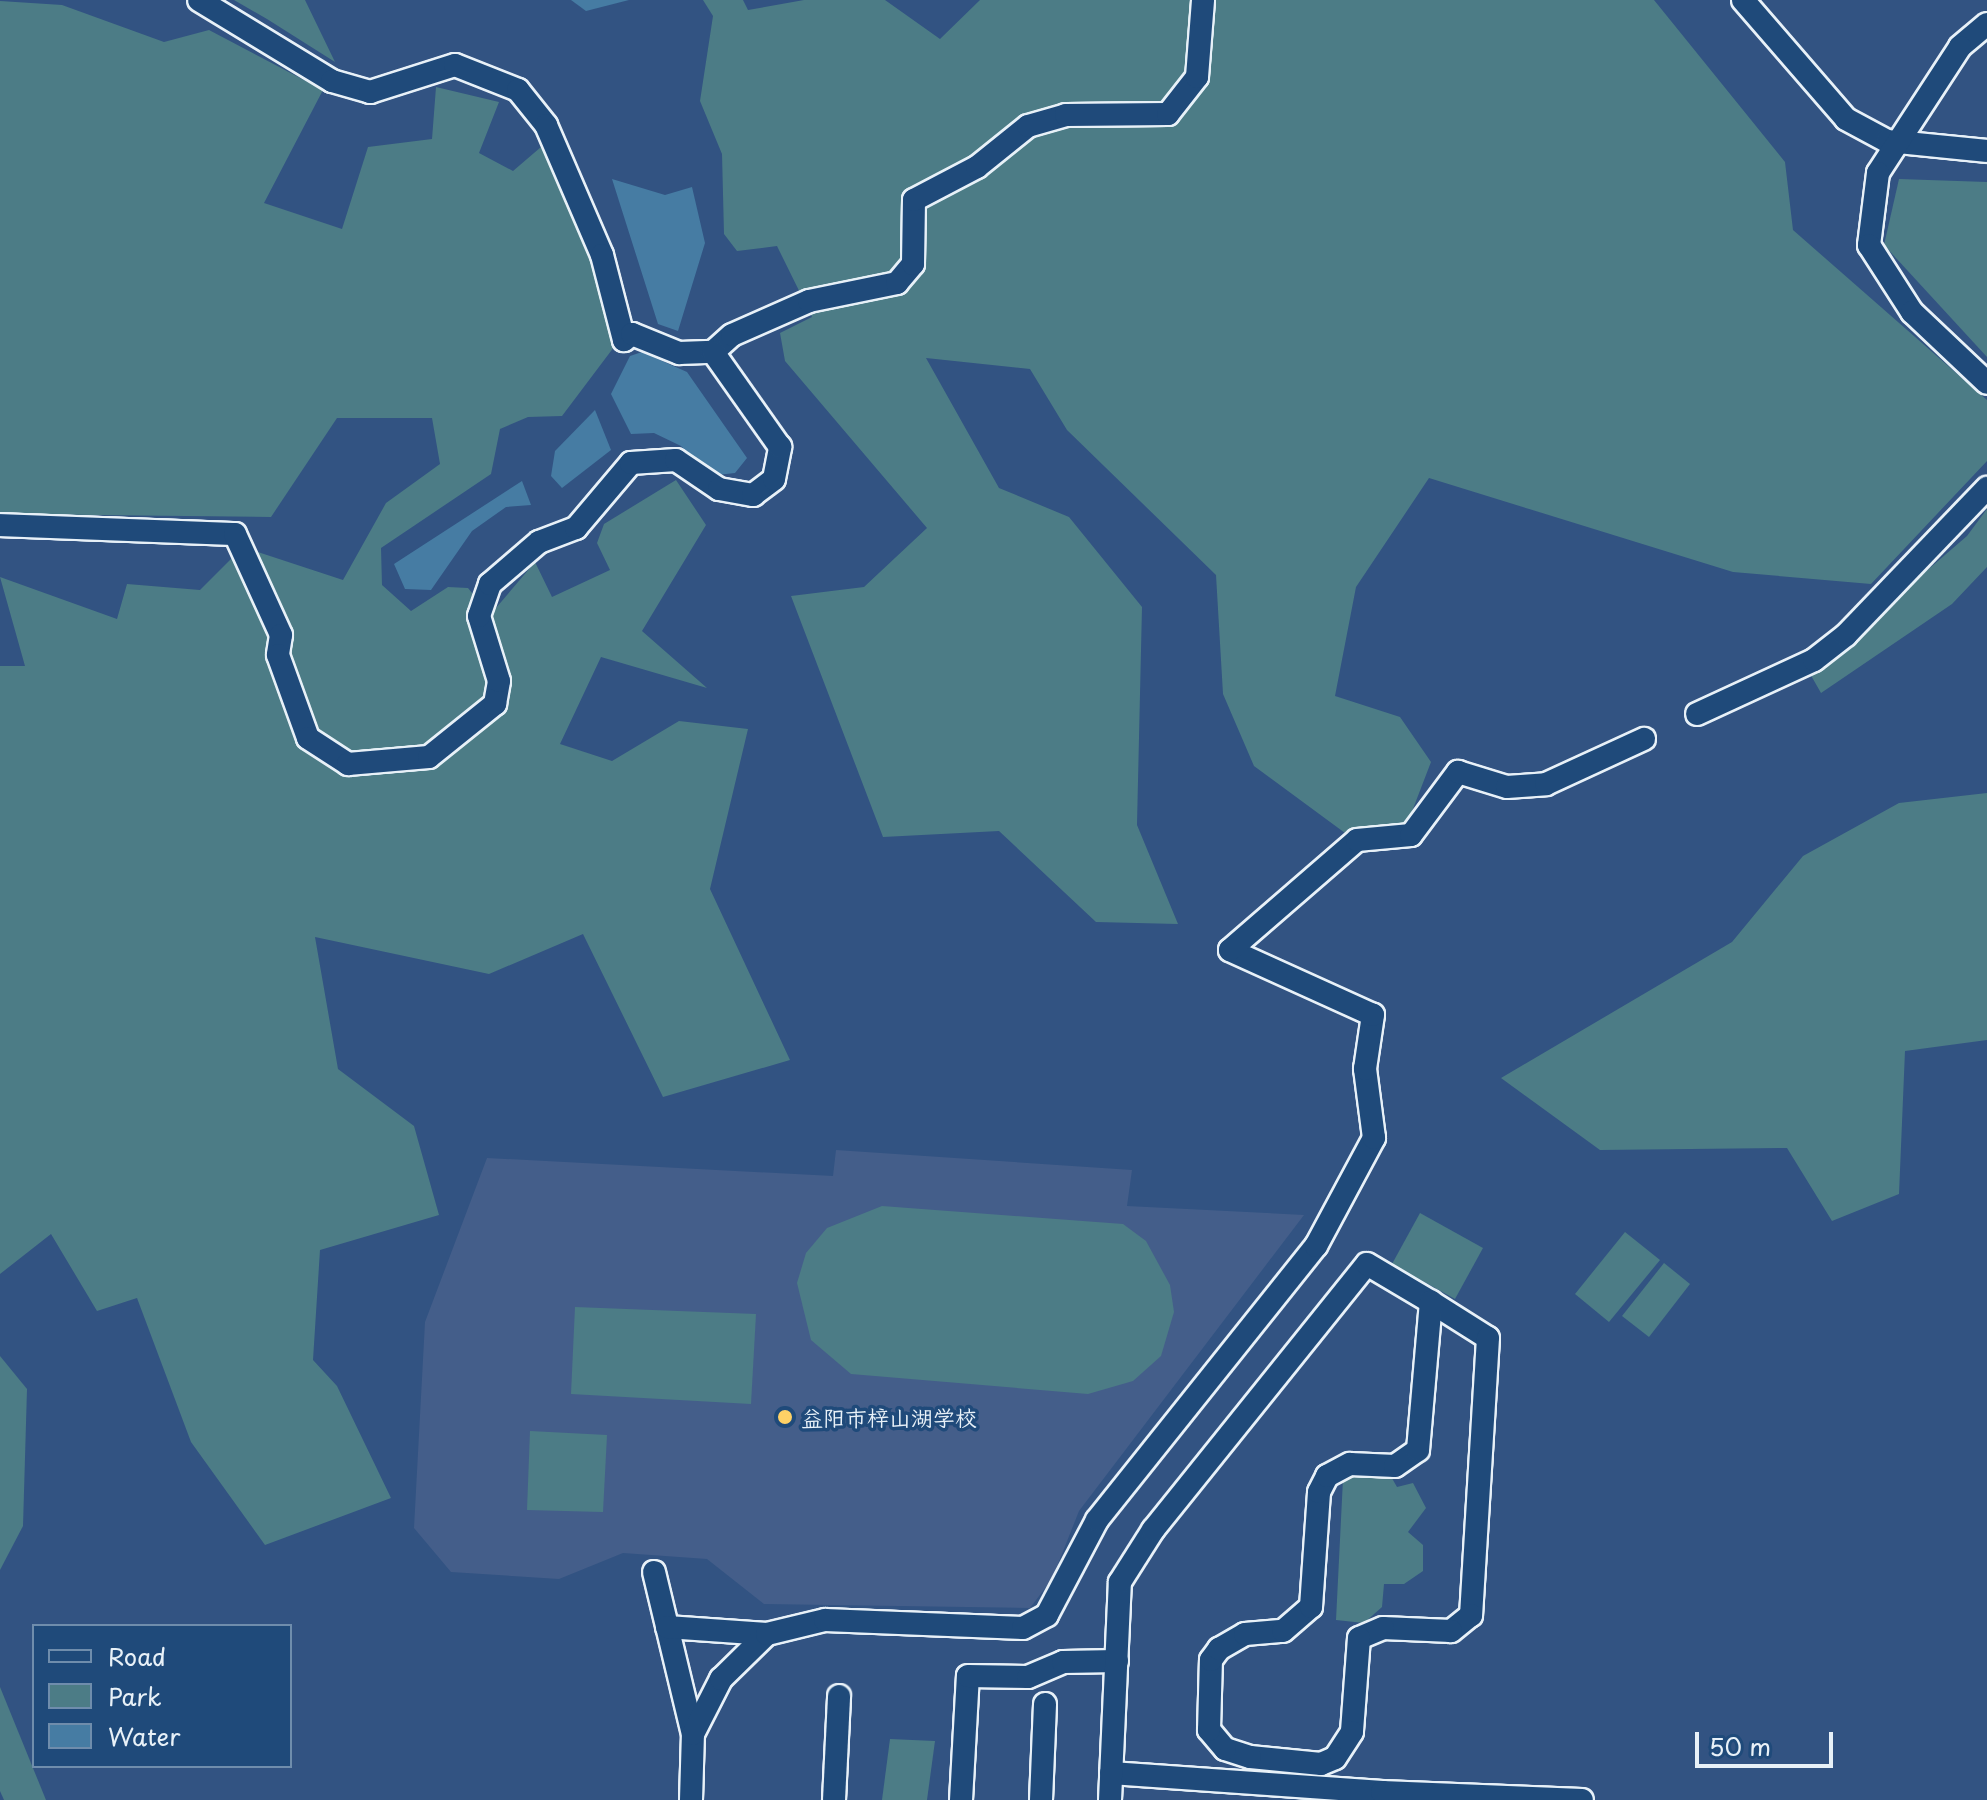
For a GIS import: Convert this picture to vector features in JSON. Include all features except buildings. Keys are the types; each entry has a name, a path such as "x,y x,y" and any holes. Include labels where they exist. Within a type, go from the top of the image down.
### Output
{"street":[{"path":"199,0 332,81 370,92 455,65 518,90 546,125 602,255 624,340 632,334 679,353 713,352 732,335 809,301 897,283 913,264 908,221 914,200 977,167 1028,126 1079,114 1168,114 1197,77 1203,0"},
{"path":"1743,0 1846,119 1904,143 1987,151"},
{"path":"1987,24 1960,47 1904,143 1878,173 1869,245 1912,312 1987,383"},
{"path":"0,525 235,534 281,635 278,655 308,738 348,764 429,757 495,704 499,681 479,616 490,584 539,542 576,528 631,463 676,460 719,489 753,495 774,479 780,447 713,352"},
{"path":"1697,714 1814,660 1846,635 1987,488"},
{"path":"667,1627 767,1634 825,1620 1023,1628 1047,1615 1097,1520 1316,1246 1374,1138 1365,1069 1373,1015 1230,950 1357,840 1411,835 1458,772 1507,787 1546,784 1644,739"},
{"path":"1110,1800 1120,1582 1153,1530 1367,1264 1431,1302 1488,1338 1477,1603 1451,1631 1383,1628 1359,1638 1352,1732 1335,1758 1321,1764 1225,1749 1209,1730 1211,1660 1231,1639 1283,1631 1311,1607 1319,1492 1327,1476 1350,1464 1395,1466 1418,1450 1431,1302"},
{"path":"654,1572 693,1734 691,1800"},
{"path":"693,1734 721,1679 767,1634"},
{"path":"961,1800 968,1676 1028,1677 1063,1662 1117,1661"},
{"path":"834,1800 839,1696"},
{"path":"1041,1800 1045,1704"},
{"path":"1111,1773 1279,1793 1582,1800"}],"shaded area":[{"name":"益阳市梓山湖学校","path":"836,1150 1132,1170 1127,1206 1304,1215 1079,1511 1052,1579 1030,1608 764,1604 707,1559 623,1553 559,1579 451,1572 414,1528 425,1322 487,1158 833,1176"}],"green space":[{"path":"234,0 305,0 335,62 267,19"},
{"path":"703,0 743,0 748,10 804,0 885,0 940,39 980,0 1654,0 1785,162 1793,230 1987,400 1987,461 1871,584 1733,572 1429,478 1356,587 1335,696 1400,717 1431,762 1406,827 1345,833 1254,766 1223,694 1216,575 1067,430 1030,369 926,358 999,488 1069,517 1142,607 1137,825 1178,924 1096,922 999,831 883,837 791,596 864,587 927,528 785,361 780,333 812,317 777,246 737,251 724,234 722,154 700,101 713,16"},
{"path":"0,1 62,5 164,42 209,30 323,90 264,203 342,229 368,147 432,139 436,87 499,102 479,153 513,171 555,135 615,281 614,347 562,416 528,417 500,429 491,474 381,548 382,585 411,611 448,587 468,588 490,615 535,562 552,597 610,570 597,543 604,524 676,480 706,525 642,631 707,688 601,657 560,744 612,761 679,721 748,729 710,889 790,1060 663,1097 583,934 489,974 315,937 338,1069 414,1126 439,1215 320,1250 313,1360 337,1386 391,1498 265,1545 191,1442 137,1298 97,1311 51,1234 0,1274 0,666 25,666 0,577 117,619 127,584 200,590 243,547 343,580 386,503 440,464 432,418 337,418 271,517 0,514"},
{"path":"1899,179 1987,182 1987,357 1884,245"},
{"path":"1987,509 1987,567 1952,604 1821,693 1809,672 1967,536"},
{"path":"1987,793 1987,1040 1905,1051 1899,1194 1832,1221 1787,1148 1600,1150 1501,1078 1732,942 1803,856 1899,803"},
{"path":"882,1206 1123,1224 1146,1241 1170,1285 1174,1312 1161,1356 1133,1381 1088,1394 851,1374 811,1340 797,1283 806,1253 827,1228"},
{"path":"1420,1213 1483,1248 1455,1299 1392,1264"},
{"path":"1625,1232 1660,1260 1609,1322 1575,1294"},
{"path":"1664,1263 1690,1284 1649,1337 1622,1316"},
{"path":"575,1307 756,1314 751,1404 571,1394"},
{"path":"0,1356 27,1389 23,1526 0,1570"},
{"path":"530,1431 607,1435 603,1512 527,1510"},
{"path":"1352,1470 1389,1473 1397,1487 1413,1483 1426,1508 1408,1532 1423,1545 1423,1571 1404,1584 1384,1584 1382,1607 1364,1623 1336,1620 1343,1479"},
{"path":"0,1687 46,1800 4,1800 0,1791"},
{"path":"890,1739 935,1741 927,1800 882,1800"}],"water":[{"path":"571,0 629,0 586,11"},
{"path":"612,179 665,195 692,187 705,243 678,331 658,324"},
{"path":"642,352 687,372 747,458 735,473 708,476 681,446 654,433 631,434 611,394 630,356"},
{"path":"595,410 611,450 562,488 551,476 555,451"},
{"path":"522,481 531,505 506,507 472,531 431,590 405,589 394,564"}],"place":[{"name":"益阳市梓山湖学校","path":"785,1417"}]}
